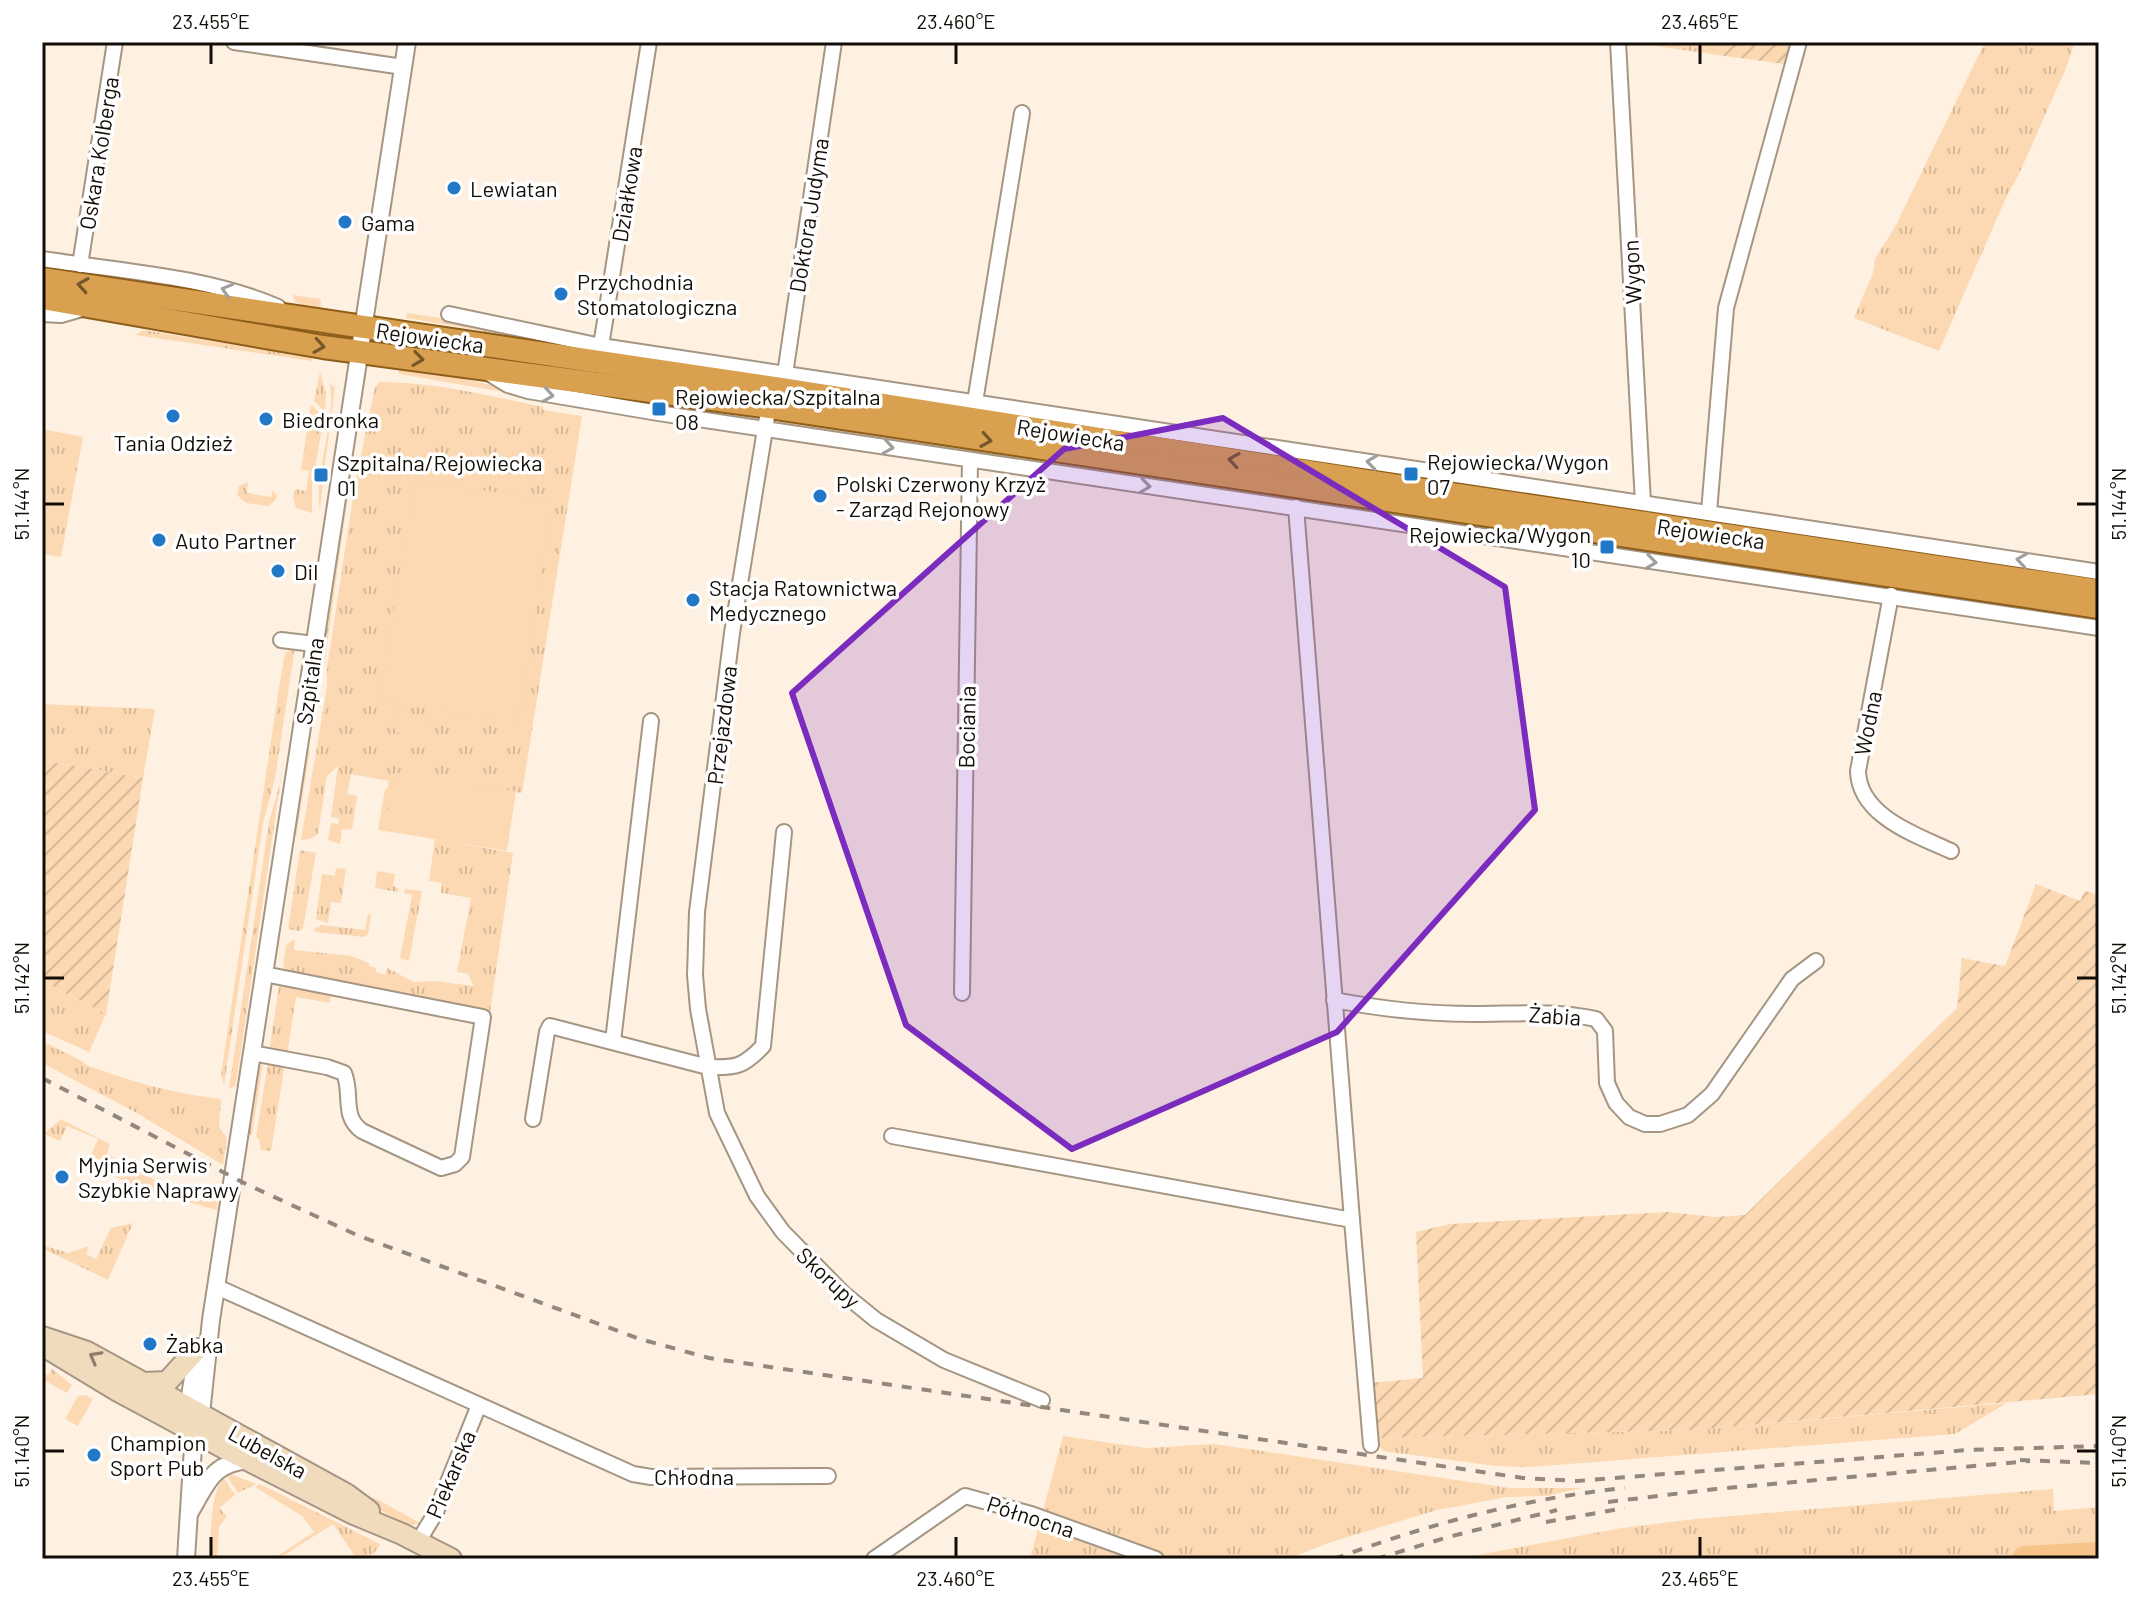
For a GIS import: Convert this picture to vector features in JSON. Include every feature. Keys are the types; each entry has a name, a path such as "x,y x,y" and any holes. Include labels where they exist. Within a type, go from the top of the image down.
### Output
{"highway":[{"name":"Rejowiecka","path":"42,279 364,327 776,400 2099,607"},
{"name":"Rejowiecka","path":"42,298 361,352 776,400 1397,486 2099,591"}],"main road":[{"name":"Lubelska","path":"42,1337 87,1352 143,1383 194,1417 249,1460 451,1559"},
{"name":"Lubelska","path":"42,1345 128,1396 194,1417 346,1494 410,1538"},
{"path":"143,1383 167,1382 197,1349"}],"street":[{"name":"Oskara Kolberga","path":"80,265 115,42"},
{"path":"234,42 403,67"},
{"name":"Szpitalna","path":"194,1417 197,1349 222,1289 252,1053 407,42"},
{"name":"Działkowa","path":"601,346 649,42"},
{"name":"Doktora Judyma","path":"776,400 834,42"},
{"name":"Wygon","path":"1617,42 1643,503"},
{"path":"1709,512 1726,308 1799,42"},
{"path":"975,402 1022,113"},
{"path":"42,259 209,285 259,299 300,317"},
{"name":"Rejowiecka","path":"42,314 61,315 92,306"},
{"path":"449,314 601,346 970,460 2099,628"},
{"path":"776,400 975,402 2099,572"},
{"name":"Przejazdowa","path":"708,1067 695,975 697,912 732,633 776,400"},
{"name":"Bociania","path":"962,993 970,460"},
{"path":"1296,507 1371,1445"},
{"name":"Wodna","path":"1891,595 1858,785 1881,813 1899,827 1951,851"},
{"path":"281,640 314,644"},
{"path":"613,1041 651,721"},
{"path":"533,1119 550,1026 708,1067 733,1068 749,1062 763,1046 784,832"},
{"name":"Żabia","path":"1334,1000 1389,1010 1472,1014 1554,1012 1596,1019 1605,1031 1607,1083 1616,1103 1637,1121 1660,1124 1688,1115 1712,1094 1792,979 1816,961"},
{"path":"252,1053 344,1073 349,1085 348,1112 353,1125 441,1168 449,1167 462,1157 483,1017 264,974"},
{"name":"Skorupy","path":"708,1067 717,1113 757,1196 783,1232 812,1263 876,1320 904,1338 944,1360 1042,1400"},
{"path":"892,1136 1352,1220"},
{"name":"Chłodna","path":"222,1289 633,1474 651,1477 828,1476"},
{"name":"Szpitalna","path":"194,1417 211,1320"},
{"name":"Piekarska","path":"410,1538 436,1512 479,1405"},
{"path":"186,1559 194,1417"},
{"path":"189,1513 210,1476 225,1466 249,1460"},
{"name":"Północna","path":"874,1559 965,1496 1031,1514 1156,1559"}],"highlighted area":[{"path":"1223,418 1505,587 1535,810 1337,1032 1072,1149 906,1025 792,693 1064,449"}],"green space":[{"path":"1628,42 1721,42 1718,55"},
{"path":"1721,42 1796,42 1790,65 1718,55"},
{"path":"1985,42 2075,42 1939,351 1854,318 1873,273 1875,259 1895,227"},
{"path":"293,295 321,299 320,312 295,302"},
{"path":"407,313 474,323 652,360 503,338 478,330 406,318"},
{"path":"143,330 312,357 312,361 135,335"},
{"path":"401,364 499,387 528,396 399,374"},
{"path":"320,372 326,393 325,412 314,401"},
{"path":"380,382 462,390 582,416 522,793 395,773 385,831 378,830 389,781 351,774 347,794 357,796 352,830 342,829 340,844 328,840 331,823 338,824 340,819 331,817 338,766 327,776 318,834 301,840 327,687 327,668 355,484 375,387"},
{"path":"330,383 335,388 324,472 320,480 323,481 320,512 319,480 330,416"},
{"path":"311,405 324,416 312,486 312,513 296,508 293,497 295,489 306,491 309,471 301,470"},
{"path":"787,420 1092,465 1091,473 781,426 779,423"},
{"path":"42,429 83,437 61,557 42,554"},
{"path":"1100,467 1517,528 1516,535 1099,474"},
{"path":"414,479 551,501 522,706 515,723 379,701"},
{"path":"350,480 324,667 322,667 321,654"},
{"path":"248,482 247,493 271,497 273,490 277,496 275,501 268,506 246,503 237,495 239,486"},
{"path":"1665,550 2099,616 2099,623 1626,551"},
{"path":"295,647 275,779 263,823 224,1085 221,1075 278,694 285,653"},
{"path":"300,649 238,1071 235,1086 229,1089 269,822 280,783"},
{"path":"42,704 155,709 143,778 42,760"},
{"path":"378,708 432,719 427,736 416,750 376,711"},
{"path":"310,750 296,838 294,827"},
{"path":"42,760 143,778 106,1014 42,981"},
{"path":"394,773 516,791 507,851 385,831"},
{"path":"435,839 513,853 490,1012 287,971 283,967 286,945 295,939 294,950 351,956 369,963 369,966 376,968 376,972 385,975 387,968 414,982 435,981 473,986 468,974 457,972 471,898 441,893 442,883 429,881"},
{"path":"300,850 316,853 303,928 299,931 288,929"},
{"path":"336,868 346,869 341,903 331,902 328,923 316,919 322,874 335,876"},
{"path":"377,871 395,874 393,886 398,888 398,892 375,888"},
{"path":"2036,884 2080,901 2085,891 2099,895 2099,1394 1693,1430 1375,1438 1370,1383 1423,1378 1416,1232 1450,1224 1667,1212 1716,1217 1745,1215 1957,1008 1962,958 2005,966"},
{"path":"405,889 422,891 409,961 400,958 412,895 404,893"},
{"path":"368,914 371,915 368,934 364,937 315,932 315,928 322,925 365,930"},
{"path":"42,981 106,1014 89,1052 42,1031"},
{"path":"282,984 331,994 330,1003 296,997 287,1055 269,1052 279,986"},
{"path":"42,1041 84,1064 118,1076 168,1090 221,1099 219,1127 227,1138 223,1165 135,1112 42,1063"},
{"path":"263,1063 252,1135 248,1135 258,1068"},
{"path":"268,1063 285,1063 271,1151 261,1150 256,1137"},
{"path":"61,1119 110,1144 107,1154 160,1183 154,1193 145,1192 88,1162 98,1139 67,1126 60,1141 44,1134"},
{"path":"191,1186 214,1198 218,1203 217,1210 188,1202"},
{"path":"133,1223 108,1280 42,1248 42,1245 68,1253 89,1246 86,1254 96,1259 111,1228"},
{"path":"52,1369 72,1385 67,1393 42,1379 42,1372 48,1375"},
{"path":"86,1395 93,1399 78,1426 65,1419 78,1396"},
{"path":"2007,1403 1955,1434 1530,1467 1496,1466 1383,1451 1375,1438 1693,1430"},
{"path":"1063,1436 1146,1448 1214,1444 1510,1488 1581,1488 1547,1496 1507,1497 1437,1510 1328,1543 1288,1559 1030,1559"},
{"path":"230,1474 256,1484 238,1493 227,1476"},
{"path":"224,1478 235,1495 219,1508 227,1516 219,1527 217,1559 209,1559 213,1504"},
{"path":"260,1484 380,1544 378,1548 371,1555 357,1559 333,1524 278,1559 273,1559 314,1532 302,1516 255,1487"},
{"path":"2053,1489 2054,1511 2099,1507 2099,1559 1456,1559 1622,1528 1695,1519"},
{"path":"373,1497 420,1523 409,1526 371,1505"}],"waterway":[{"path":"2025,1559 2099,1555"}],"railway":[{"path":"42,1078 246,1184 359,1236 640,1339 709,1358 1523,1478 1577,1481 1968,1450 2099,1446"},
{"path":"2020,1460 2099,1463"},
{"path":"1608,1502 1716,1489 2030,1461"},
{"path":"1334,1559 1478,1514 1551,1498 1625,1488"},
{"path":"1546,1522 1625,1508"},
{"path":"1376,1559 1448,1537 1557,1510"}],"place":[{"name":"Lewiatan","path":"454,188"},
{"name":"Gama","path":"345,222"},
{"name":"Przychodnia Stomatologiczna","path":"561,294"},
{"name":"Rejowiecka/Szpitalna 08","path":"659,409"},
{"name":"Tania Odzież","path":"173,416"},
{"name":"Biedronka","path":"266,419"},
{"name":"Rejowiecka/Wygon 07","path":"1411,474"},
{"name":"Szpitalna/Rejowiecka 01","path":"321,475"},
{"name":"Polski Czerwony Krzyż - Zarząd Rejonowy","path":"820,496"},
{"name":"Auto Partner","path":"159,540"},
{"name":"Rejowiecka/Wygon 10","path":"1607,547"},
{"name":"Dil","path":"278,571"},
{"name":"Stacja Ratownictwa Medycznego","path":"693,600"},
{"name":"Myjnia Serwis Szybkie Naprawy","path":"62,1177"},
{"name":"Żabka","path":"150,1344"},
{"name":"Champion Sport Pub","path":"94,1455"}]}
